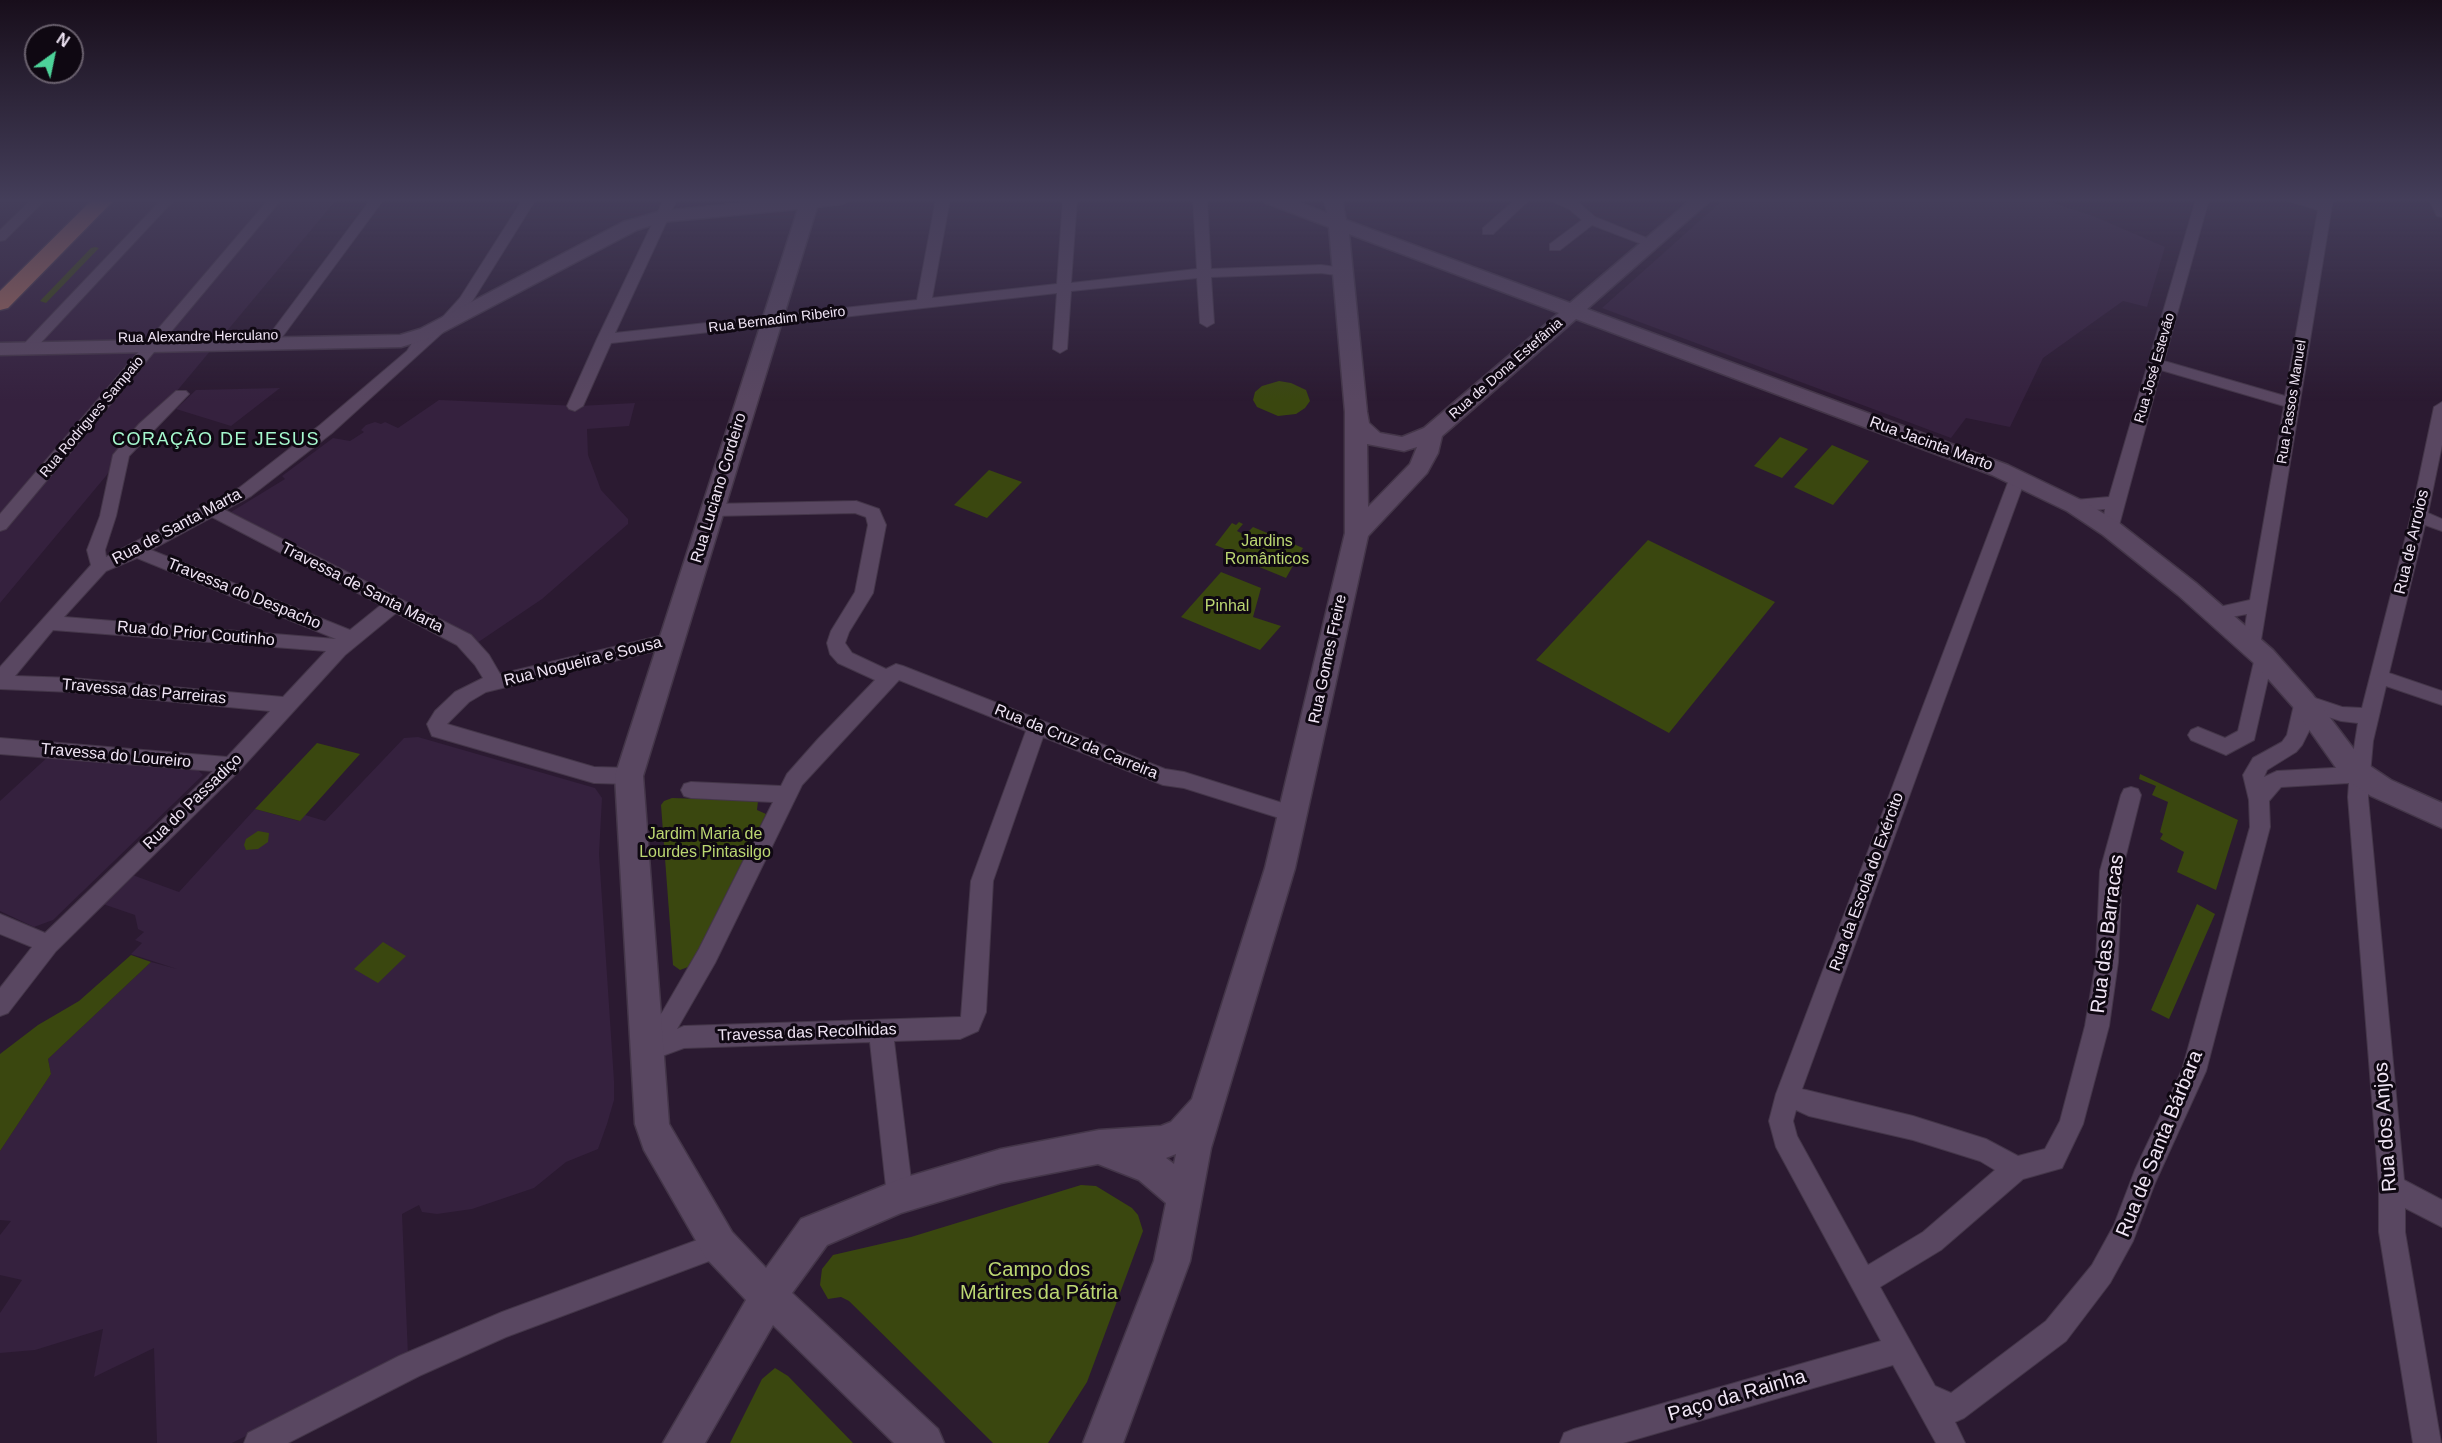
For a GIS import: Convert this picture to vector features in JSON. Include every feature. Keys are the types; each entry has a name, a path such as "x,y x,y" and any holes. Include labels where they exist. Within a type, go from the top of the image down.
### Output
{"main road":[{"path":"0,303 37,266"}],"street":[{"path":"32,344 106,266"},
{"name":"Rua Rodrigues Sampaio","path":"0,525 219,266"},
{"path":"273,340 328,266"},
{"name":"Rua de Santa Marta","path":"0,681 81,585 100,567 136,551 245,492 326,429 441,325 466,300 487,266"},
{"name":"Rua Alexandre Herculano","path":"0,349 32,344 417,337 552,266"},
{"path":"575,406 638,266"},
{"name":"Rua Luciano Cordeiro","path":"629,777 789,266"},
{"path":"924,303 931,266"},
{"path":"1060,350 1065,266"},
{"path":"1204,266 1207,323"},
{"name":"Rua Gomes Freire","path":"1207,1107 1263,930 1357,533 1356,412 1343,266"},
{"name":"Rua Jacinta Marto","path":"1452,266 2018,477 2075,506 2111,529 2216,614 2258,652 2303,700 2349,764 2360,774 2380,788 2442,816"},
{"name":"Rua de Dona Estefânia","path":"1432,432 1625,266"},
{"name":"Rua José Estevão","path":"2111,529 2116,502 2184,266"},
{"name":"Rua Passos Manuel","path":"2198,735 2226,747 2247,735 2258,652 2258,605 2315,266"},
{"name":"Rua Bernadim Ribeiro","path":"604,339 1204,273 1321,269 1344,272"},
{"name":"Rua Alexandre Herculano","path":"0,339 32,344"},
{"path":"2157,364 2292,403"},
{"path":"100,567 96,550 108,516 121,455 145,428 181,394"},
{"name":"Rua de Arroios","path":"2371,716 2419,516 2442,407"},
{"path":"1356,412 1358,425 1372,438 1384,442 1404,444 1432,432"},
{"path":"1357,533 1419,468 1427,453 1432,432"},
{"name":"Rua da Escola do Exército","path":"1861,1280 1785,1139 1781,1121 1788,1094 2018,477"},
{"path":"2075,506 2116,502"},
{"name":"Rua da Cruz da Carreira","path":"712,510 856,507 873,513 878,520 864,593 840,631 836,643 837,649 845,658 1037,727 1163,777 1184,780 1292,814"},
{"name":"Travessa de Santa Marta","path":"213,511 469,643 486,665 495,683"},
{"path":"2419,516 2442,525"},
{"name":"Travessa do Despacho","path":"136,551 347,642"},
{"name":"Rua do Passadiço","path":"0,1006 48,944 232,765 347,642 393,605"},
{"path":"2216,614 2258,605"},
{"name":"Rua do Prior Coutinho","path":"50,623 347,642"},
{"name":"Rua Nogueira e Sousa","path":"629,777 594,775 438,731 440,718 475,689 672,640"},
{"path":"646,1051 671,1017 711,949 794,780 813,757 893,675"},
{"path":"2381,677 2442,698"},
{"name":"Travessa das Parreiras","path":"0,681 72,685 288,705"},
{"path":"2303,700 2341,714 2371,716"},
{"name":"Rua de Santa Bárbara","path":"1925,1396 1954,1408 2056,1331 2113,1256 2194,1071 2260,826 2259,800 2253,775 2260,764 2289,747 2295,740 2301,727 2303,700"},
{"name":"Rua dos Anjos","path":"2371,716 2363,741 2359,809 2392,1187 2392,1232 2427,1443"},
{"name":"Travessa das Recolhidas","path":"646,1051 684,1037 960,1028 970,1024 974,1012 982,881 1037,727"},
{"name":"Travessa do Loureiro","path":"0,746 232,765"},
{"path":"2259,800 2271,783 2277,780 2360,774"},
{"path":"629,777 646,1051 652,1124 656,1138 719,1245 768,1297 804,1326 891,1414 924,1443"},
{"path":"691,790 787,794"},
{"name":"Rua das Barracas","path":"1861,1280 1881,1274 1932,1241 2016,1169 2053,1159 2072,1124 2097,1026 2107,962 2111,871 2131,795"},
{"path":"0,924 48,944"},
{"path":"881,1031 900,1196"},
{"path":"1788,1094 1809,1104 1913,1128 1986,1151 2016,1169"},
{"path":"683,1443 768,1297 802,1245 814,1232 900,1196 1019,1161 1099,1147 1162,1143 1183,1134 1207,1107"},
{"path":"1088,1443 1109,1427 1165,1283 1177,1238 1194,1148 1207,1107"},
{"path":"1099,1147 1151,1167 1184,1196"},
{"path":"2392,1187 2442,1214"},
{"path":"258,1443 409,1366 502,1325 719,1245"},
{"path":"1861,1280 1951,1443"},
{"name":"Paço da Rainha","path":"1574,1443 1900,1349"}],"shaded area":[{"path":"0,266 281,266 0,603"},
{"path":"1649,266 2159,266 2147,307 2123,301 2043,358 2010,427 1966,418 1951,438 1602,308"},
{"path":"280,388 231,426 176,409 196,390"},
{"path":"439,400 579,406 635,403 629,426 587,429 588,455 601,490 628,519 628,524 542,599 477,643 231,512 285,479 282,476 333,438 350,441 364,432 361,430 366,425 375,422 381,424 385,422 398,428"},
{"path":"418,737 595,788 602,798 599,854 614,1100 598,1149 566,1162 534,1188 472,1209 437,1214 422,1212 419,1205 402,1214 408,1355 232,1443 157,1443 154,1348 94,1377 103,1329 35,1350 0,1353 0,1313 22,1280 0,1275 0,1235 11,1221 0,1220 0,1151 51,1074 48,1059 151,962 177,969 131,954 142,943 135,940 144,932 138,929 135,915 97,902 127,873 179,892 255,809 299,821 305,815 325,821 404,738"},
{"path":"51,754 198,770 203,775 53,920 34,927 0,911 0,801"}],"green space":[{"path":"73,266 81,266 46,303 40,301"},
{"path":"1279,381 1291,383 1306,390 1310,401 1305,408 1296,414 1278,416 1257,407 1253,400 1255,392 1262,386"},
{"path":"1780,437 1808,449 1782,478 1754,466"},
{"path":"1832,445 1869,461 1833,505 1794,487"},
{"path":"989,470 1022,482 987,518 954,505"},
{"name":"Jardins Românticos","path":"1239,522 1243,524 1237,531 1245,535 1253,527 1303,548 1286,578 1223,552 1225,549 1215,545 1232,523 1236,525"},
{"path":"1648,540 1775,602 1669,733 1536,660"},
{"name":"Pinhal","path":"1221,572 1261,588 1253,617 1281,626 1260,650 1181,617"},
{"path":"317,743 360,754 300,821 255,809"},
{"path":"2140,774 2238,820 2216,890 2177,872 2184,852 2160,839 2163,834 2160,832 2168,802 2152,795 2156,786 2139,779"},
{"name":"Jardim Maria de Lourdes Pintasilgo","path":"672,798 758,801 757,810 766,814 696,954 688,967 680,970 673,965 661,805"},
{"path":"258,831 269,833 268,842 258,849 246,850 244,845 246,839"},
{"path":"2197,904 2215,914 2169,1019 2151,1010"},
{"path":"383,942 406,956 378,983 354,969"},
{"path":"131,955 151,962 48,1059 51,1074 0,1151 0,1054 38,1025 79,1001"},
{"name":"Campo dos Mártires da Pátria","path":"1081,1185 1096,1186 1132,1208 1138,1215 1143,1231 1087,1382 1048,1443 993,1443 849,1301 841,1297 828,1299 820,1285 822,1269 833,1255 911,1237"},
{"path":"775,1368 788,1376 853,1443 730,1443 762,1379"}],"district":[{"name":"CORAÇÃO DE JESUS","path":"216,440"}]}
